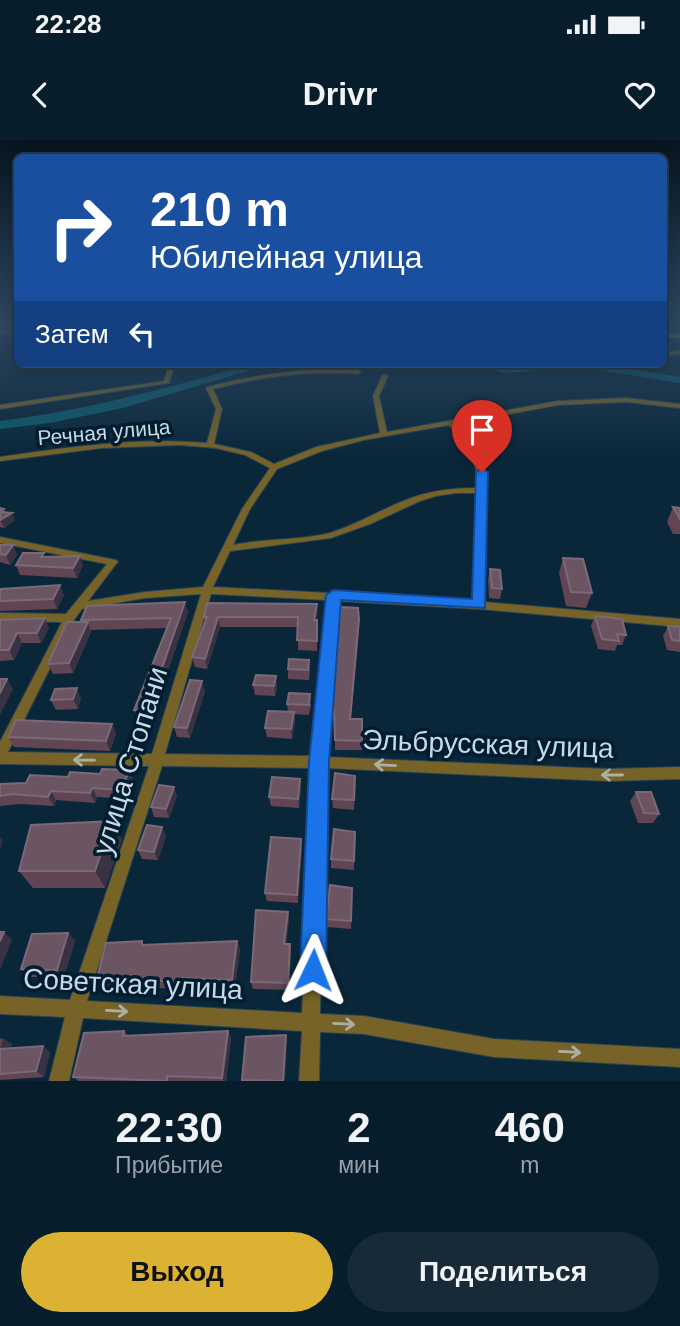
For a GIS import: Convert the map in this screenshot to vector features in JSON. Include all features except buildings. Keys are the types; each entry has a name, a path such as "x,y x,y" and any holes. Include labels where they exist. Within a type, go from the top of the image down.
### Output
{"street":[{"path":"0,407 167,382 171,369"},
{"path":"210,445 219,409 209,388 267,374 299,371 358,372"},
{"path":"384,376 376,396 384,433"},
{"path":"274,467 319,449 384,433 593,399 680,405"},
{"path":"450,422 475,453 482,472 479,605"},
{"name":"Речная улица","path":"0,459 136,445 195,442 245,454 274,467"},
{"name":"улица Стопани","path":"59,1081 76,1009 157,761 207,590 246,509 274,467"},
{"path":"227,549 329,536 421,495 443,490 480,491"},
{"path":"0,757 69,618 113,562 1,541"},
{"path":"79,607 145,595 207,590 479,605 680,623"},
{"path":"309,1081 319,762 333,595"},
{"path":"0,617 69,618"},
{"name":"Эльбрусская улица","path":"0,757 319,762 608,775 680,773"},
{"name":"Советская улица","path":"0,1005 364,1026 494,1048 680,1058"}],"waterway":[{"path":"0,425 50,419 123,404 244,369"},
{"path":"499,369 518,369"},
{"path":"611,369 680,380"}],"route":[{"path":"313,970 319,762 333,595 479,605 482,472"}]}
